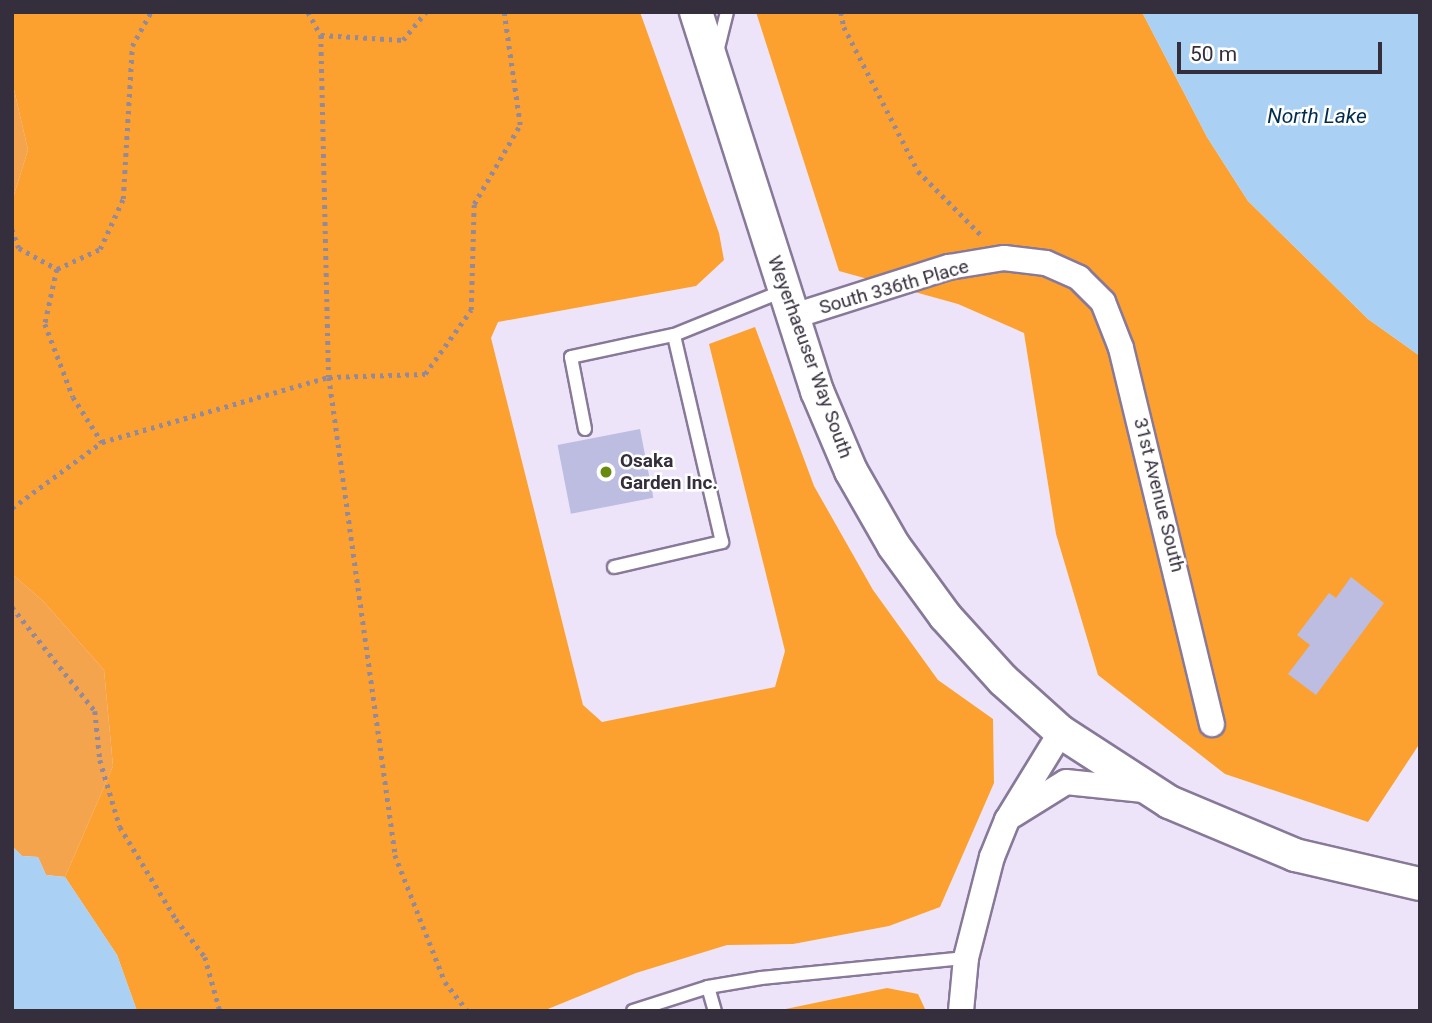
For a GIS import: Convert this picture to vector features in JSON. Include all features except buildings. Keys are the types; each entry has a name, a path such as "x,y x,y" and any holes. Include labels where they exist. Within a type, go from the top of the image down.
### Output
{"street":[{"name":"Weyerhaeuser Way South","path":"696,12 787,304 851,471 894,546 945,616 1003,680 1061,732 1153,792 1217,825 1295,855 1420,884"},
{"name":"South 336th Place","path":"787,304 949,267 1004,258 1046,263 1079,278"},
{"name":"31st Avenue South","path":"1079,278 1103,302 1121,348 1212,724"},
{"path":"961,1011 966,958 976,908 1007,820 1061,732"},
{"path":"1007,820 1066,782 1083,780 1153,792"}],"lane":[{"path":"713,66 727,12"},
{"path":"584,429 571,357 674,335 787,304"},
{"path":"614,567 722,542 674,335"},
{"path":"633,1011 708,987 966,958"},
{"path":"708,987 716,1011"}],"path":[{"path":"57,269 100,249 123,200 132,46 150,12"},
{"path":"308,12 321,35 329,377 395,855 445,982 468,1011"},
{"path":"321,35 403,40 426,12"},
{"path":"12,508 102,442 329,377 425,374 471,310 474,204 520,125 504,12"},
{"path":"841,12 844,27 918,171 1004,258"},
{"path":"12,229 19,248 57,269"},
{"path":"57,269 45,324 73,397 102,442"},
{"path":"12,607 95,710 100,760 120,827 176,919 205,957 220,1011"}],"shaded area":[{"path":"12,12 640,12 719,233 724,260 696,286 498,322 491,338 583,705 602,722 775,687 785,651 709,344 755,327 814,486 873,590 938,680 993,719 994,783 940,907 889,926 793,944 727,945 636,973 543,1011 137,1011 117,955 65,877 113,766 104,670 43,601 12,574 12,201 28,150 12,81"},
{"path":"756,12 1142,12 1207,137 1248,201 1368,319 1420,356 1420,743 1368,822 1225,774 1098,675 1056,534 1024,333 958,304 839,271"},
{"path":"12,81 28,150 12,201"},
{"path":"12,574 43,601 104,670 113,766 65,877 46,875 38,857 22,856 12,846"},
{"path":"887,988 918,994 926,1011 776,1011"}],"water":[{"name":"North Lake","path":"1142,12 1420,12 1420,356 1368,319 1248,201 1207,137"},
{"path":"12,846 22,856 38,857 46,875 65,877 117,955 137,1011 12,1011"}],"place":[{"name":"Osaka Garden Inc.","path":"606,472"}]}
